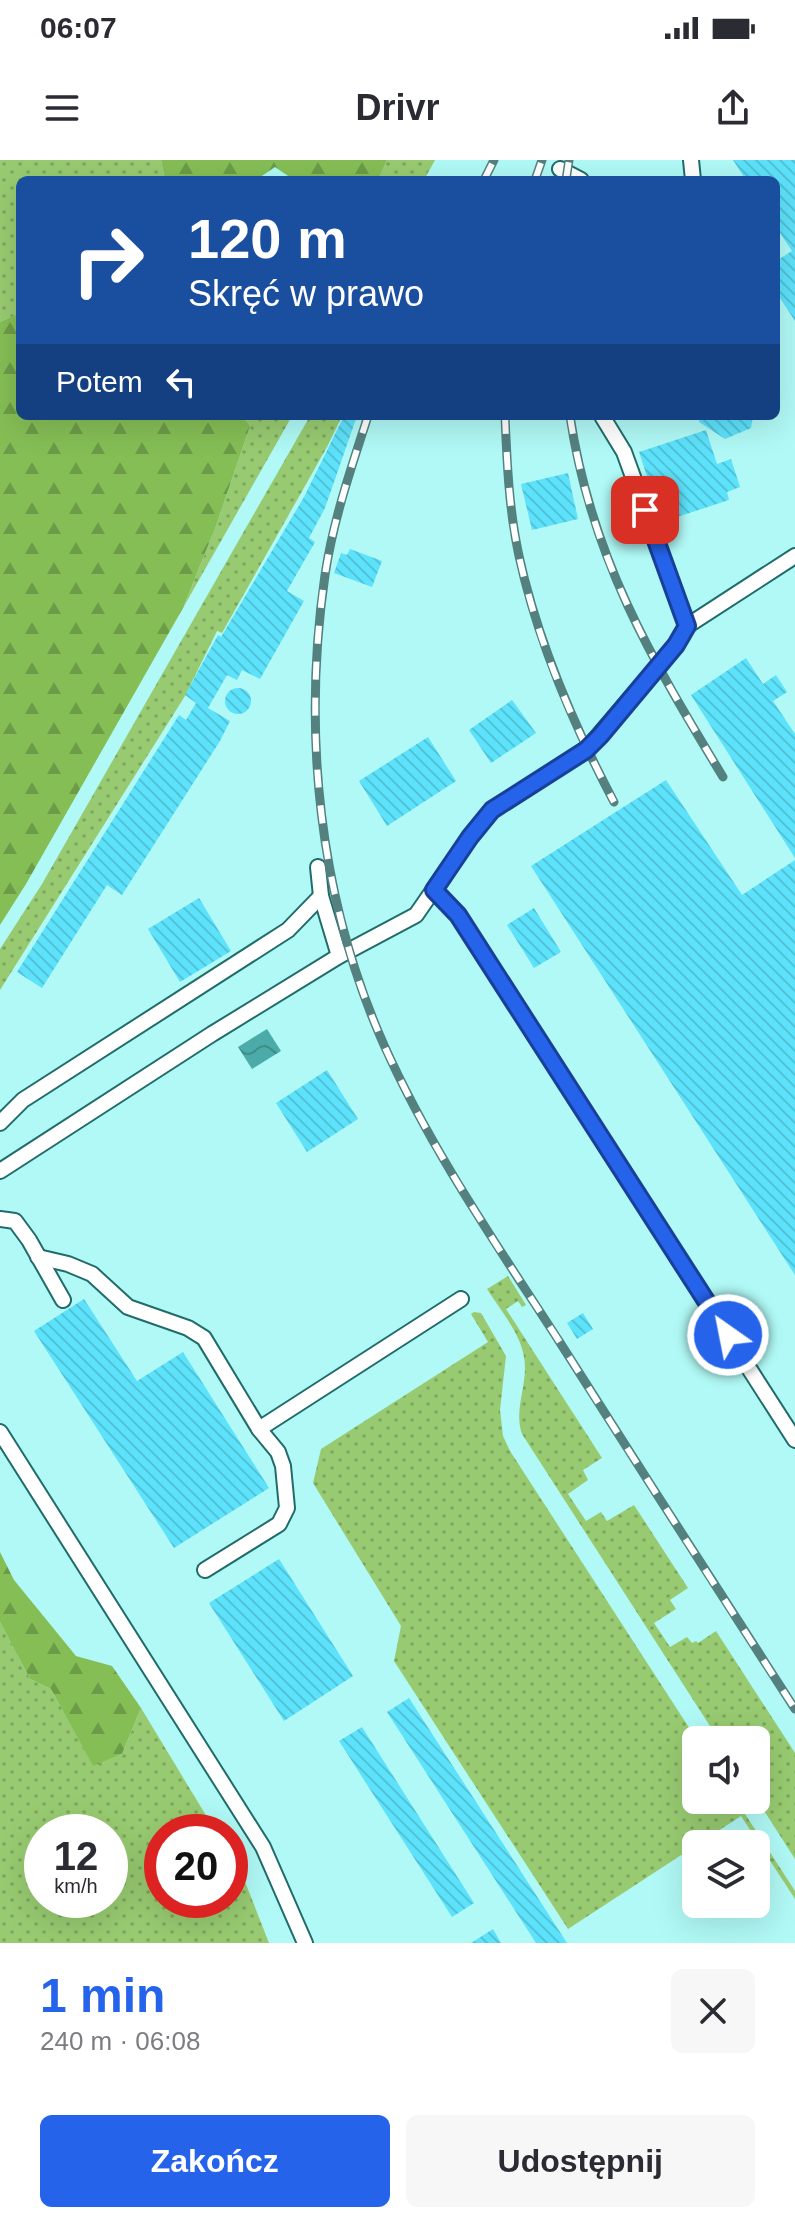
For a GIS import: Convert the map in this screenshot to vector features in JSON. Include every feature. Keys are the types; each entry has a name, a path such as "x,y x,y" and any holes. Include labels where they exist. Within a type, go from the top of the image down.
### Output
{"lane":[{"path":"604,420 624,452 687,626"},
{"path":"0,1171 212,1034 339,956 416,915 492,810 586,750 676,645 687,626 795,556"},
{"path":"318,867 321,896 339,956"},
{"path":"434,890 458,915 795,1440"},
{"path":"0,1123 23,1100 288,930 321,896"},
{"path":"0,1219 15,1221 63,1300"},
{"path":"38,1257 92,1274 128,1307 188,1328 204,1338 259,1429 278,1452 283,1466 287,1508 284,1517 279,1524 205,1570"},
{"path":"259,1429 461,1299"},
{"path":"0,1432 263,1847 305,1943"}],"green space":[{"path":"0,160 161,160 164,176 16,176 16,315 0,322"},
{"path":"161,160 387,160 380,176 288,176 275,167 262,176 164,176"},
{"path":"387,160 435,160 426,176 380,176"},
{"path":"16,315 16,420 246,420 250,426 216,526 183,608 0,925 0,322"},
{"path":"246,420 290,420 183,608 216,526 250,426"},
{"path":"308,420 340,420 222,633 217,631 185,696 0,990 0,949 42,884"},
{"path":"508,1276 526,1305 522,1307 518,1301 506,1309 602,1458 583,1470 588,1480 568,1494 586,1521 601,1512 607,1521 634,1505 688,1588 670,1600 676,1609 654,1623 670,1647 687,1637 692,1643 698,1643 716,1631 795,1753 795,1859 766,1814 770,1814 770,1726 710,1726 522,1434 519,1415 525,1367 522,1348 487,1289"},
{"path":"481,1313 506,1356 500,1410 503,1436 510,1451 688,1726 682,1726 682,1814 745,1814 755,1830 750,1830 741,1816 720,1830 682,1830 682,1855 568,1929 394,1661 401,1626 313,1483 321,1449 488,1342 471,1314"},
{"path":"0,1552 14,1580 76,1656 112,1666 141,1708 122,1754 93,1766 51,1689 30,1679 0,1622"},
{"path":"0,1622 30,1679 51,1689 93,1765 122,1754 141,1708 205,1814 144,1814 144,1918 248,1918 248,1889 269,1943 0,1943"},
{"path":"770,1852 795,1891 795,1899 770,1861"}],"water":[{"path":"267,1029 281,1051 252,1069 238,1047"}],"building":[{"path":"733,160 795,160 795,321 780,298 780,258 792,251 780,233 780,176 743,176"},
{"path":"342,420 356,420 325,508 309,538 315,542 287,591 304,601 260,679 242,670 237,680 227,675 208,708 230,721 220,741 122,895 107,885 42,988 17,972 179,715 186,720 196,703 185,695 218,635 221,637 304,497"},
{"path":"752,420 751,428 725,439 699,422"},
{"path":"706,430 717,464 731,459 740,487 727,492 729,500 662,522 639,452"},
{"path":"568,473 578,519 532,530 521,484"},
{"path":"350,549 382,561 372,587 334,573 341,553 347,555"},
{"path":"746,658 763,684 776,675 787,692 773,701 795,734 795,858 691,695"},
{"path":"238,688 247,692 251,701 247,710 238,714 229,710 225,701 229,692"},
{"path":"512,700 536,733 491,763 469,730"},
{"path":"428,737 456,781 387,826 359,781"},
{"path":"666,780 742,895 795,860 795,1275 531,866"},
{"path":"199,898 231,951 180,982 148,929"},
{"path":"534,908 561,952 534,968 507,925"},
{"path":"327,1070 358,1119 307,1152 276,1103"},
{"path":"84,1299 137,1381 183,1352 269,1488 174,1548 34,1331"},
{"path":"583,1313 593,1329 577,1339 567,1323"},
{"path":"279,1559 353,1676 284,1721 209,1603"},
{"path":"409,1698 567,1943 536,1943 387,1712"},
{"path":"362,1727 474,1903 452,1917 339,1741"},
{"path":"493,1929 501,1943 471,1943"}],"railway":[{"path":"486,176 494,160"},
{"path":"536,176 542,160"},
{"path":"567,176 569,160"},
{"path":"367,420 328,555 318,635 315,695 316,755 331,874 344,932 362,989 402,1084 466,1196 795,1709"},
{"path":"505,420 513,521 536,620 558,682 614,802"},
{"path":"571,420 593,515 627,605 648,648 723,777"}],"route":[{"path":"645,510 687,626 676,645 586,750 492,810 434,890 458,915 728,1335"}]}
